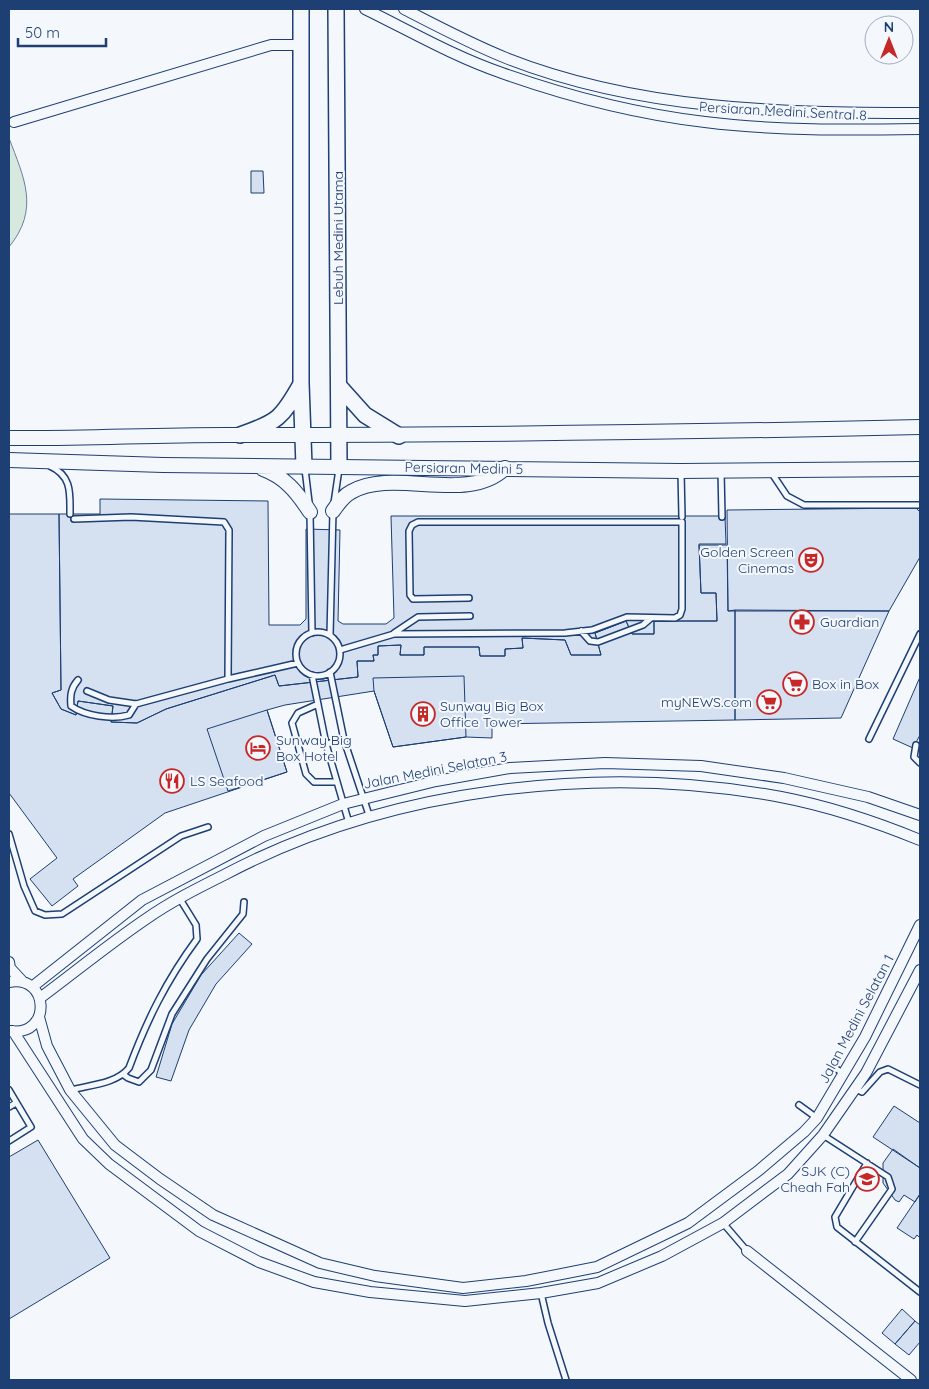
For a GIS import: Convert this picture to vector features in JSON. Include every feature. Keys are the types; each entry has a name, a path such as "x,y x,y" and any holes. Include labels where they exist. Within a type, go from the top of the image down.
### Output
{"main road":[{"path":"300,9 302,45 301,383 304,466"},
{"name":"Lebuh Medini Utama","path":"336,9 339,466"},
{"path":"240,434 257,429 284,413 301,383"},
{"path":"339,386 365,415 399,436"}],"street":[{"name":"Persiaran Medini Sentral 8","path":"365,9 456,54 502,73 619,106 704,122 838,130 920,129"},
{"name":"Persiaran Medini Sentral 8","path":"404,9 460,38 508,58 556,74 625,91 706,106 762,110 920,113"},
{"path":"14,122 271,45 302,45"},
{"path":"9,438 76,439 240,434 399,436 920,427"},
{"name":"Persiaran Medini 5","path":"9,460 163,465 504,468 681,472 920,469"},
{"path":"255,466 277,474 287,482 310,512"},
{"path":"333,511 344,497 366,486 463,484 495,477 504,468"},
{"name":"Jalan Medini Selatan 3","path":"27,985 142,900 264,836 364,797 436,781 510,768 605,762 701,766 784,778 868,797 920,815"},
{"path":"40,998 147,917 226,874 274,851 350,823 440,800 512,789 606,783 702,786 782,797 861,818 920,840"},
{"name":"Jalan Medini Selatan 1","path":"38,1017 47,1046 70,1090 115,1145 160,1179 213,1215 320,1263 374,1276 463,1288 526,1281 597,1267 658,1239 712,1207 804,1132 817,1118 845,1074 865,1037 920,925"},
{"path":"9,962 10,968 40,998 41,1008 38,1017 28,1028 11,1031 83,1139 109,1164 200,1231 259,1262 314,1282 417,1298 465,1301 541,1293 598,1283 662,1256 723,1223 788,1174 823,1135 855,1089 885,1040 920,970"},
{"path":"9,982 27,985"},
{"path":"747,1251 911,1380"}],"lane":[{"path":"39,461 57,469 66,478 70,486 72,516 220,521 227,524 229,530 228,680"},
{"path":"304,466 310,512 312,633"},
{"path":"330,635 333,511 339,466"},
{"path":"770,470 787,496 804,505 920,505"},
{"path":"721,471 722,517"},
{"path":"681,472 682,517"},
{"path":"340,650 394,634 582,631 626,617 675,618 682,612 682,522 418,522 412,525 409,531 410,595 413,598 470,598"},
{"path":"394,634 418,617 470,616"},
{"path":"582,631 590,641 598,642 643,625 651,618"},
{"path":"324,632 330,635 338,644 340,650 338,663 330,672 312,675 306,672 298,663 296,657 298,645 302,639 312,633 324,632"},
{"path":"869,739 920,635"},
{"path":"87,691 109,700 136,704 298,663"},
{"path":"330,672 344,740 370,818"},
{"path":"312,675 326,744 350,823"},
{"path":"78,680 72,687 70,697 71,706 78,711 118,718 129,715 136,704"},
{"path":"318,704 298,714 292,723 306,774 314,782 336,782"},
{"path":"326,744 344,740"},
{"path":"916,745 914,757 920,763"},
{"path":"9,834 24,886 35,911 45,915 62,914 181,836 208,828"},
{"path":"70,1090 124,1075 129,1068 150,1014 180,962 196,939 196,925 180,899"},
{"path":"124,1075 139,1082 151,1070 172,1014 207,959 243,914 244,902"},
{"path":"832,1066 845,1074"},
{"path":"855,1089 862,1092 880,1072 888,1068 920,1085"},
{"path":"9,1090 31,1127 9,1141"},
{"path":"9,1107 16,1103"},
{"path":"799,1106 817,1118"},
{"path":"823,1135 888,1177 892,1183 892,1189 855,1242"},
{"path":"867,1164 835,1217 837,1227 920,1292"},
{"path":"723,1223 747,1251"},
{"path":"541,1293 548,1323 566,1380"}],"shaded area":[{"path":"9,138 24,180 27,206 19,233 9,247"}],"building":[{"path":"251,171 263,171 264,193 251,193"},
{"path":"100,499 268,501 269,625 300,625 306,619 306,529 340,530 338,621 343,624 386,624 394,618 391,516 725,516 726,544 699,544 701,593 716,593 717,621 654,621 654,634 632,634 626,621 595,633 601,655 571,655 565,640 522,638 523,648 505,649 505,656 480,656 479,647 424,647 424,655 400,655 401,645 378,646 378,655 373,655 374,661 357,661 358,677 279,686 275,675 166,709 137,723 111,722 113,706 78,701 76,715 61,709 52,693 61,690 59,514 100,514"},
{"path":"916,508 920,512 920,557 889,611 728,611 727,510"},
{"path":"9,514 59,514 61,690 52,693 61,709 76,715 78,701 113,706 111,722 137,723 166,709 275,675 279,686 358,677 357,661 374,661 373,655 378,655 378,646 401,645 400,655 424,655 424,647 479,647 480,656 505,656 505,649 523,648 522,638 565,640 571,655 601,655 595,633 626,621 632,634 654,634 654,621 717,621 716,593 701,593 699,545 727,545 728,611 735,610 735,720 492,724 492,738 466,737 393,747 374,691 285,705 267,710 287,772 165,813 73,879 78,886 52,906 30,879 57,858 9,793"},
{"name":"Box in Box","path":"735,610 889,611 841,718 735,720"},
{"name":"Sunway Big Box Office Tower","path":"464,676 466,737 393,747 374,691 373,678"},
{"path":"920,677 920,735 913,748 893,739"},
{"path":"267,710 287,772 228,791 207,729"},
{"path":"239,933 252,944 216,984 189,1030 171,1081 156,1077 172,1024 201,975"},
{"path":"894,1106 920,1123 920,1168 873,1137"},
{"path":"38,1140 110,1258 9,1319 9,1157"},
{"path":"893,1149 920,1168 920,1194 915,1202 904,1195 899,1202 895,1200 883,1183 883,1163"},
{"path":"920,1194 920,1238 917,1235 914,1239 897,1228"},
{"path":"902,1309 915,1321 895,1344 882,1333"},
{"path":"915,1321 920,1325 920,1342 909,1355 895,1344"}],"place":[{"name":"Golden Screen Cinemas","path":"811,560"},
{"name":"Guardian","path":"802,622"},
{"name":"Box in Box","path":"795,684"},
{"name":"myNEWS.com","path":"769,702"},
{"name":"Sunway Big Box Office Tower","path":"423,714"},
{"name":"Sunway Big Box Hotel","path":"258,748"},
{"name":"LS Seafood","path":"172,781"},
{"name":"SJK (C) Cheah Fah","path":"867,1179"}]}
